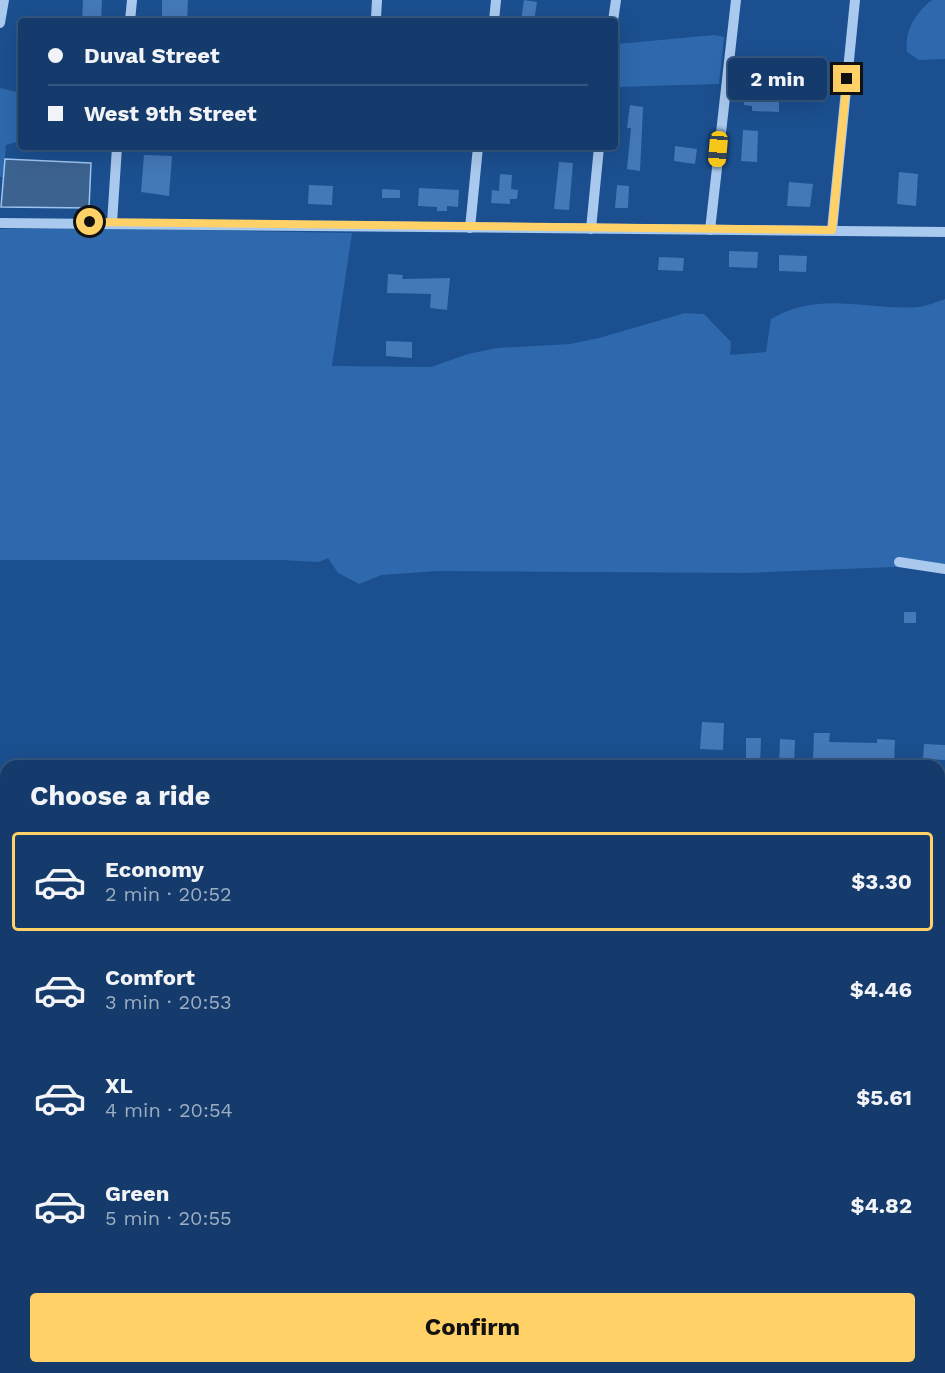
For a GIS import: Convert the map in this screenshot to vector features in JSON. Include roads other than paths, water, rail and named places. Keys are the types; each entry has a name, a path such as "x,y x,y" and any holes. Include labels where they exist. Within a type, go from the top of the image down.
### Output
{"street":[{"path":"0,23 4,0"},
{"path":"130,18 132,0"},
{"path":"376,18 377,0"},
{"path":"494,18 496,0"},
{"path":"613,18 616,0"},
{"path":"710,230 736,0"},
{"path":"832,230 855,0"},
{"path":"112,222 117,150"},
{"path":"470,228 478,150"},
{"path":"591,229 599,150"},
{"path":"0,223 112,222 945,232"},
{"path":"899,562 945,569"}]}
